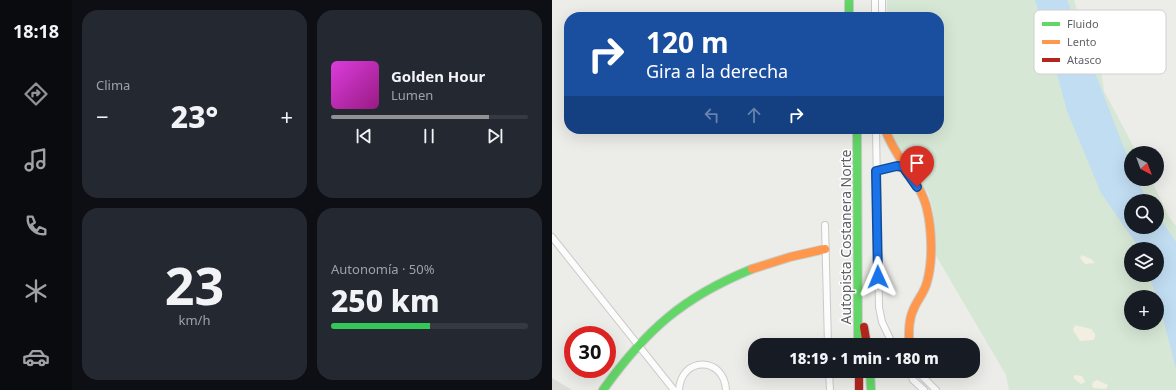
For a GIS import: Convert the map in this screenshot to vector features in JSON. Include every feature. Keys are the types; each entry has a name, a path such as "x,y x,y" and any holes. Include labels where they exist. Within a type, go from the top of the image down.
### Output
{"main road":[{"path":"849,0 849,12"},
{"path":"857,0 857,12"},
{"name":"Autopista Costanera Norte","path":"850,134 851,338"},
{"name":"Autopista Costanera Norte","path":"857,134 858,338"},
{"path":"887,134 892,148 903,167 924,198 929,224 928,275 923,294 912,312 909,327 909,338"},
{"path":"604,390 637,343 668,314 692,298 720,282 770,262 824,249"},
{"path":"858,291 865,338"},
{"path":"851,378 851,390"},
{"path":"858,378 859,390"},
{"path":"870,378 871,390"}],"street":[{"path":"875,0 875,12"},
{"path":"882,0 882,12"},
{"path":"876,134 879,315 890,338"},
{"path":"876,171 897,166 903,167"},
{"path":"825,225 824,249 828,338"},
{"path":"552,238 674,390"},
{"path":"679,390 683,374 696,365 704,364 718,370 723,375 726,390"},
{"path":"829,378 830,390"},
{"path":"912,378 924,390"},
{"path":"924,378 936,390"}],"shaded area":[{"path":"552,378 572,390 552,390"}],"green space":[{"path":"887,0 1074,0 1077,10 1034,10 1034,74 1102,74 1104,91 1133,146 1124,146 1124,186 1154,186 1158,194 1124,194 1124,234 1164,234 1164,206 1169,217 1176,226 1176,390 1009,390 1006,375 935,254 933,209 928,193 904,160 895,144 892,134 944,134 944,12 887,12"}],"sand":[{"path":"1082,255 1091,259 1095,263 1085,264 1080,258"},
{"path":"1075,325 1091,329 1095,334 1095,338 1093,340 1080,341 1073,330"},
{"path":"1075,375 1082,376 1085,382 1081,384 1073,378"},
{"path":"1097,380 1108,385 1106,389 1094,388 1092,386 1093,382"}],"water":[{"path":"1035,0 1067,0 1071,10 1038,10"},
{"path":"1057,74 1096,74 1124,148 1124,186 1140,186 1144,194 1124,194 1124,226 1101,193 1067,111"},
{"path":"1164,224 1176,242 1176,369 1164,322 1164,290 1154,290 1151,282 1164,282 1164,242 1135,242 1130,234 1164,234"}],"traffic: fast":[{"path":"849,0 849,12"},
{"path":"857,134 858,338"},
{"path":"603,390 635,350 668,318 706,291 752,269"},
{"path":"870,378 871,390"}],"traffic: slow":[{"path":"887,134 895,150 914,179 924,199 930,227 931,255 929,274 925,288 911,316 909,338"},
{"path":"752,269 790,257 825,249"}],"traffic: jam":[{"path":"864,327 866,338"},
{"path":"859,378 859,390"}],"route":[{"path":"878,277 876,171 897,166 903,167 917,187"}]}
